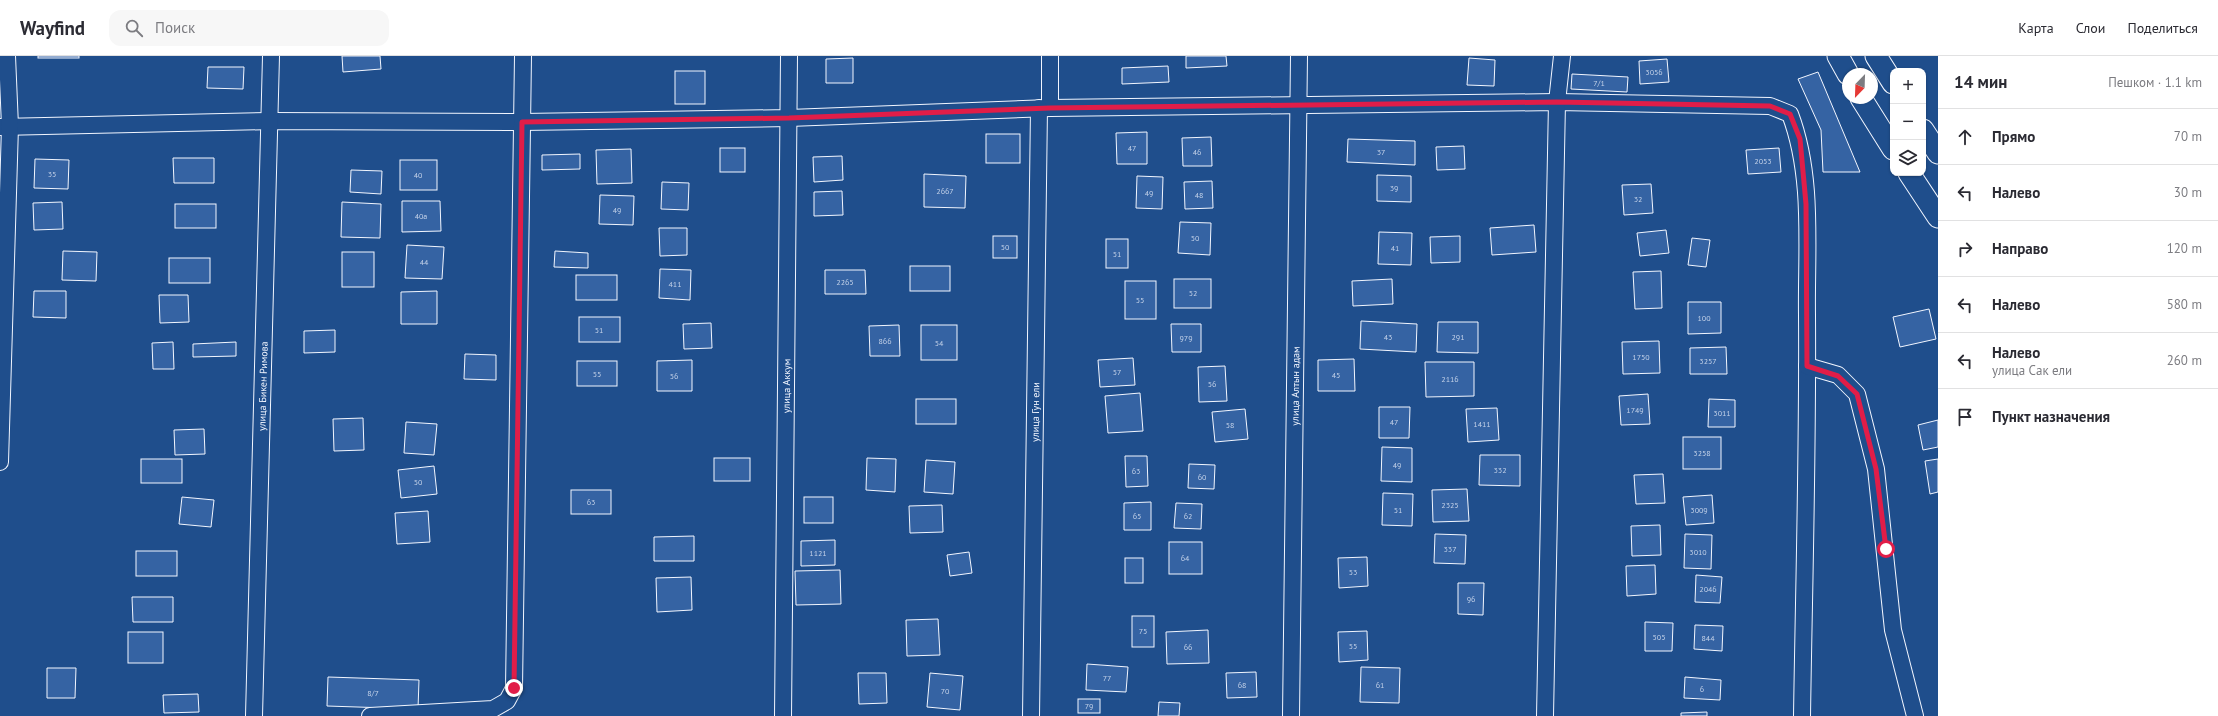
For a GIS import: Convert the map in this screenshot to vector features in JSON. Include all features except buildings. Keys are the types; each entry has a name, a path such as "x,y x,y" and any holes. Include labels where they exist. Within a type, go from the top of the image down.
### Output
{"main road":[{"path":"1838,56 1845,68"},
{"path":"1876,56 1890,79"},
{"path":"1865,104 1890,144"},
{"path":"1926,135 1938,153"},
{"path":"1911,176 1938,217"}],"street":[{"path":"0,462 7,56"},
{"name":"улица Бикен Римова","path":"254,716 271,56"},
{"path":"370,716 493,709 507,701 514,688 523,56"},
{"name":"улица Аккум","path":"783,716 789,56"},
{"name":"улица Гун ели","path":"1031,716 1045,108 1050,56"},
{"name":"улица Алтын адам","path":"1291,716 1299,56"},
{"path":"1545,716 1557,102 1562,56"},
{"path":"5,126 270,121 522,122 789,118 1045,108 1557,102 1770,106 1790,114 1800,139 1806,204 1807,366 1802,716"},
{"path":"1807,366 1838,376 1857,394 1876,469 1893,630 1915,716"}],"route":[{"path":"514,688 522,122 789,118 1050,108 1557,102 1770,106 1790,114 1800,139 1806,204 1807,366 1838,376 1857,394 1867,425 1876,469 1886,549"}]}
